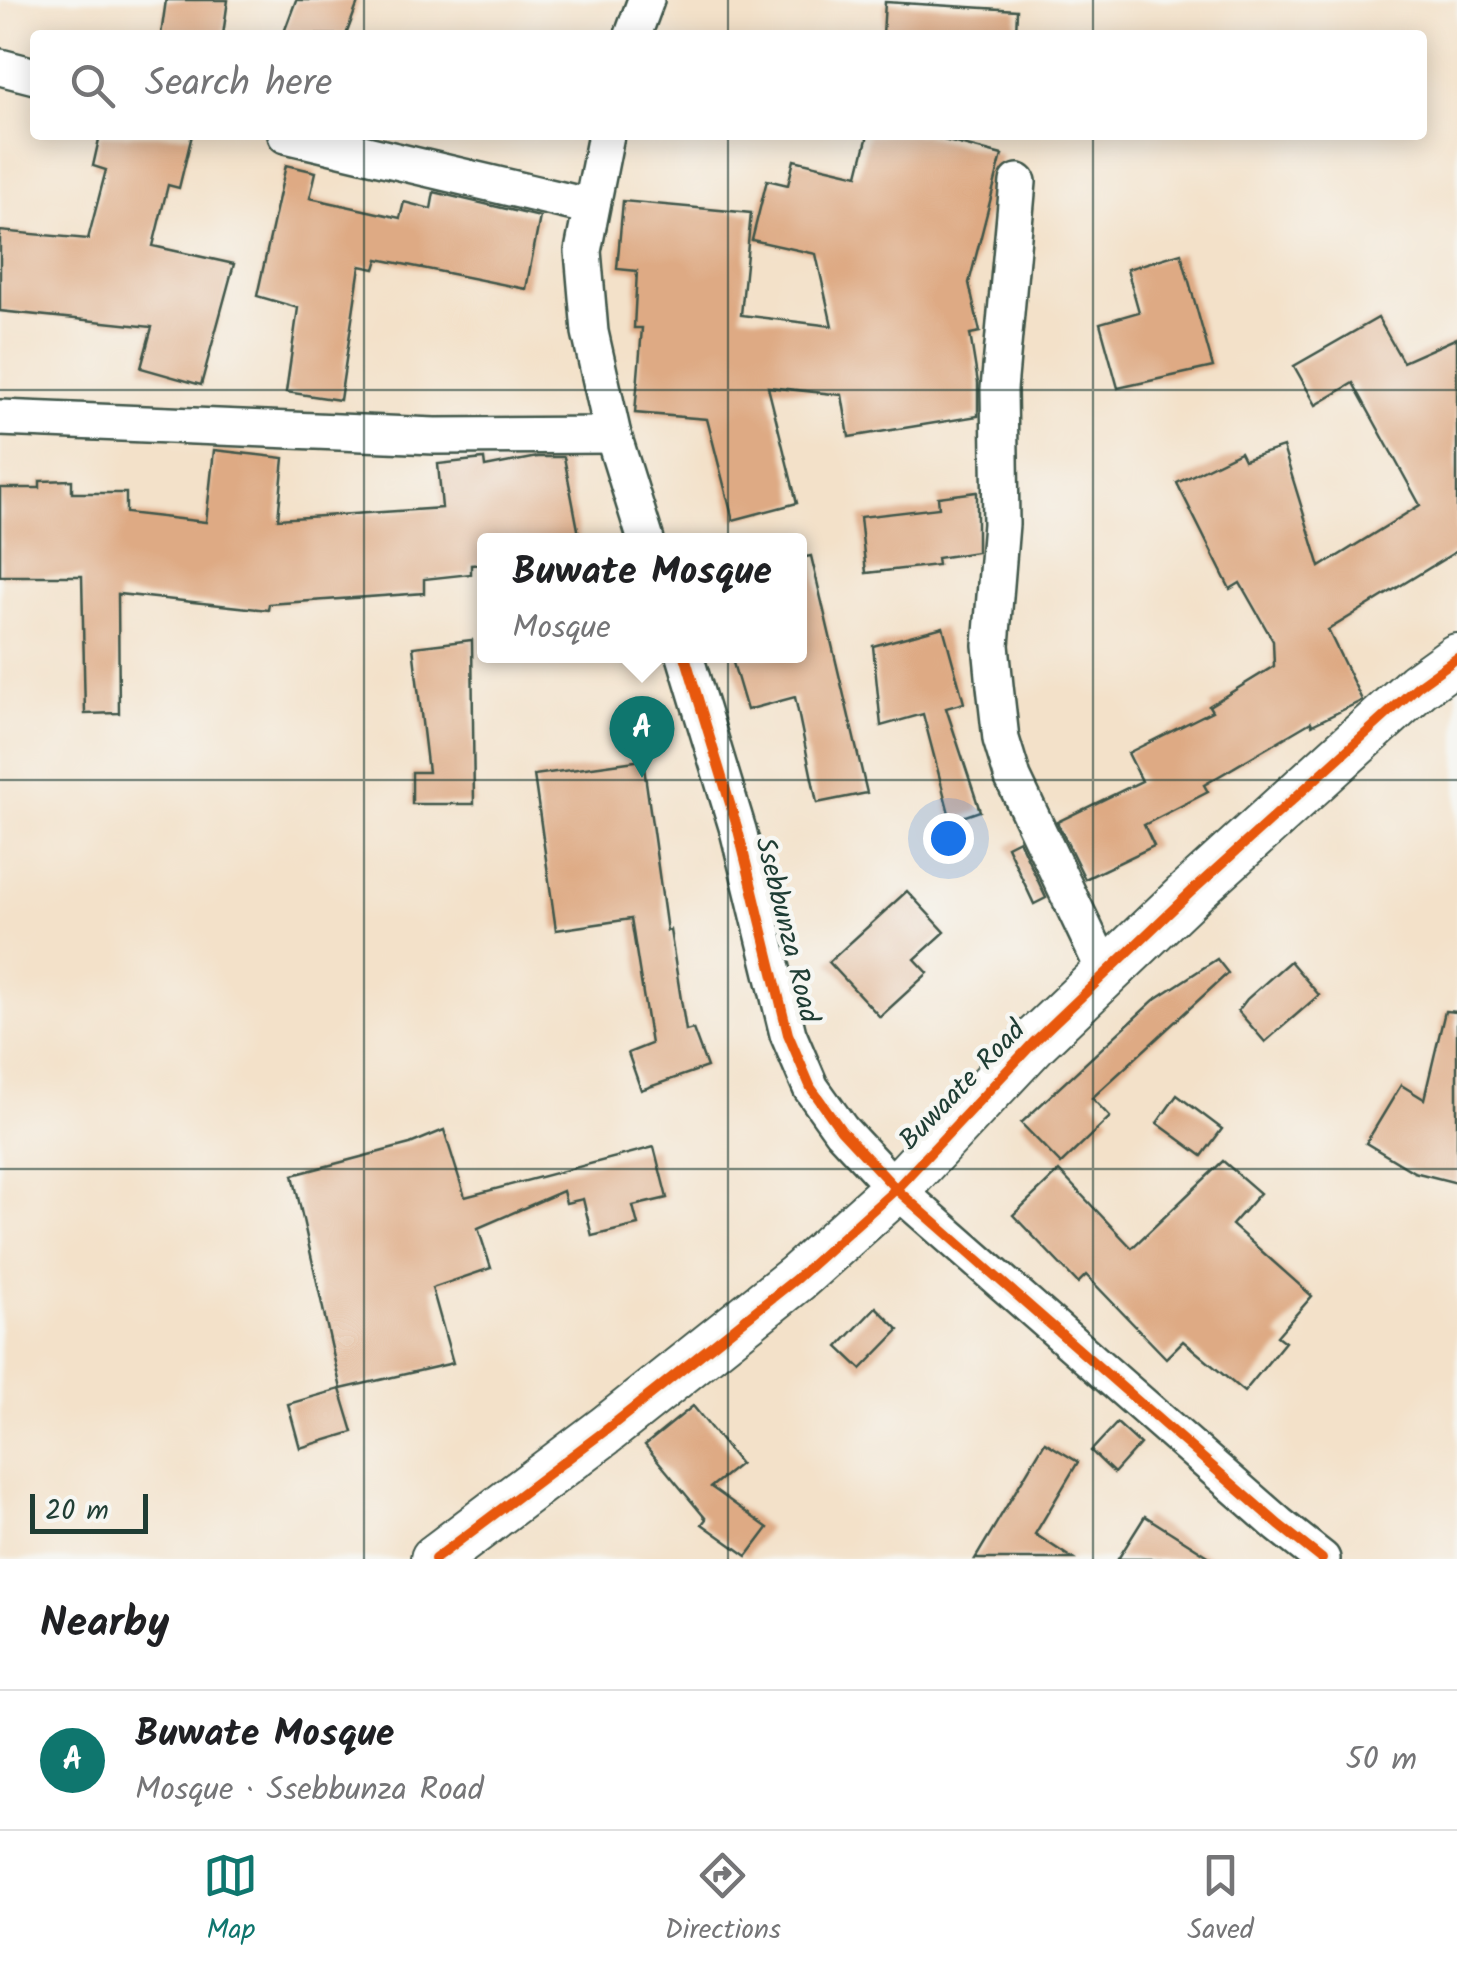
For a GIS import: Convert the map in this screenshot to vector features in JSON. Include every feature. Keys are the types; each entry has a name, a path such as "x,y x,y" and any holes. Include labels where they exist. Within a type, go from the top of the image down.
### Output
{"street":[{"path":"635,30 646,0"},
{"path":"0,68 30,75"},
{"path":"307,140 591,207"},
{"path":"605,140 583,251 590,332 613,435 644,533"},
{"path":"1018,182 999,388 1001,524 991,645 995,686 1001,739 1013,778 1106,974"},
{"path":"0,418 435,436 613,435"},
{"name":"Buwaate Road","path":"435,1559 797,1278 896,1189 1035,1041 1192,891 1418,686 1457,658"},
{"name":"Ssebbunza Road","path":"687,663 738,830 788,1034 811,1088 841,1130 896,1189 1322,1559"}],"building":[{"path":"166,0 228,0 224,30 162,30"},
{"path":"296,0 359,0 348,30 285,30"},
{"path":"885,2 1017,10 1016,30 883,30"},
{"path":"99,140 191,140 179,188 168,185 153,246 234,264 201,385 141,368 152,327 0,311 0,231 88,239 106,170 93,166"},
{"path":"867,140 944,140 1002,155 969,283 980,332 970,334 978,383 978,416 849,437 842,395 768,387 797,503 733,520 707,419 635,413 642,328 634,328 637,271 617,269 623,201 751,213 741,315 832,326 816,254 752,240 767,180 788,185 794,160 858,175"},
{"path":"286,165 316,172 310,198 400,218 404,202 431,209 434,192 540,217 526,289 378,259 375,269 360,266 340,400 286,392 298,308 257,296"},
{"path":"1181,253 1213,367 1118,388 1100,323 1139,312 1127,269"},
{"path":"1378,318 1403,362 1457,338 1457,551 1328,630 1362,700 1312,725 1311,722 1204,785 1208,792 1144,825 1154,846 1085,879 1057,822 1142,781 1128,753 1212,711 1209,706 1274,666 1273,641 1240,583 1230,589 1177,483 1240,452 1244,460 1283,447 1320,567 1420,505 1353,383 1316,405 1294,366"},
{"path":"214,450 284,458 278,519 442,508 438,464 484,459 485,467 537,457 564,457 579,533 477,533 477,565 471,565 471,574 424,579 424,593 269,604 268,610 118,594 119,713 85,714 82,576 0,576 0,488 40,488 40,481 72,480 72,493 126,493 126,513 206,522"},
{"path":"977,492 977,552 937,558 938,565 866,573 860,517 939,508 938,497"},
{"path":"811,556 867,793 817,803 795,697 747,710 733,663 807,663 807,557"},
{"path":"943,627 964,703 946,708 980,811 951,821 923,714 881,726 873,646"},
{"path":"472,640 474,804 412,804 412,772 428,772 413,647"},
{"path":"643,760 667,931 670,930 686,1031 693,1029 707,1067 641,1090 628,1053 651,1044 631,919 556,930 534,775"},
{"path":"1019,840 1046,898 1034,904 1007,846"},
{"path":"907,891 945,932 915,959 928,973 880,1017 829,962"},
{"path":"1217,959 1228,973 1092,1098 1110,1117 1061,1164 1021,1123 1154,1000"},
{"path":"1290,961 1319,995 1265,1042 1238,1011"},
{"path":"1445,1011 1457,1012 1457,1183 1414,1172 1366,1143 1401,1085 1424,1099"},
{"path":"1177,1095 1222,1129 1202,1156 1157,1123"},
{"path":"444,1130 465,1197 654,1147 667,1198 633,1206 638,1225 592,1236 583,1199 566,1203 563,1191 478,1228 491,1268 432,1288 453,1363 341,1389 293,1175 410,1144"},
{"path":"1223,1161 1260,1193 1232,1225 1312,1296 1277,1336 1285,1342 1244,1392 1183,1341 1166,1358 1086,1275 1078,1283 1013,1215 1059,1171 1132,1248"},
{"path":"876,1307 899,1330 861,1369 838,1347"},
{"path":"340,1389 353,1432 300,1448 288,1404"},
{"path":"693,1406 740,1464 711,1487 768,1528 747,1556 702,1524 706,1519 645,1445"},
{"path":"1117,1423 1140,1444 1114,1473 1091,1451"},
{"path":"1045,1442 1078,1462 1035,1534 1073,1559 975,1559"},
{"path":"1145,1516 1213,1559 1118,1559"}],"cycle path":[{"path":"435,1559 797,1278 896,1189 1035,1041 1192,891 1418,686 1457,658"},
{"path":"687,663 738,830 788,1034 811,1088 841,1130 896,1189 1322,1559"}],"place":[{"name":"Buwate Mosque","path":"642,778"}]}
